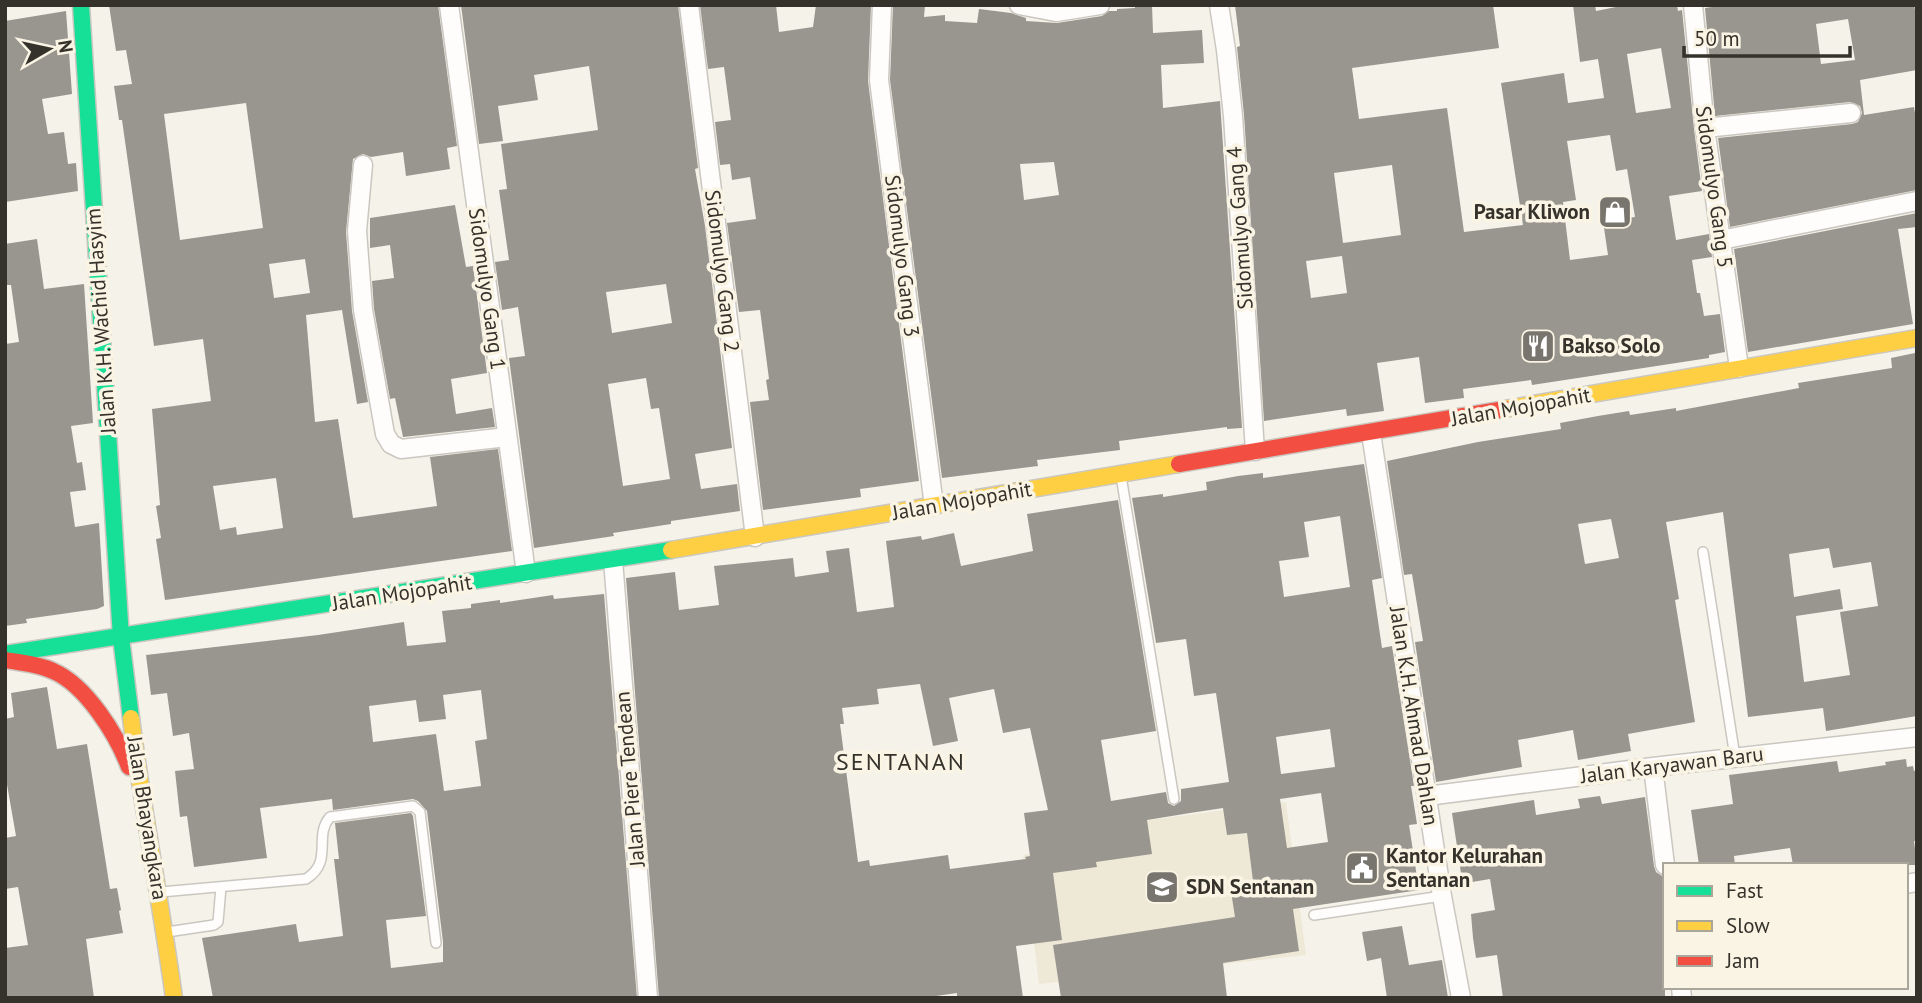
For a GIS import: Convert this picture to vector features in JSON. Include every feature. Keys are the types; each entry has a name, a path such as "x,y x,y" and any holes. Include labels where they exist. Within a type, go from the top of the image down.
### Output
{"main road":[{"name":"Jalan K.H. Wachid Hasyim","path":"81,5 121,638"},
{"name":"Jalan Mojopahit","path":"5,657 755,537 1917,338"},
{"name":"Jalan Bhayangkara","path":"121,638 142,804 159,892 174,998"},
{"path":"5,657 57,672 82,695 124,749 142,804"}],"street":[{"name":"Sidomulyo Gang 1","path":"449,5 526,573"},
{"name":"Sidomulyo Gang 2","path":"689,5 755,537"},
{"name":"Sidomulyo Gang 3","path":"882,5 879,80 934,506"},
{"path":"1019,5 1056,12 1089,9 1100,5"},
{"name":"Sidomulyo Gang 4","path":"1219,5 1233,116 1255,451"},
{"name":"Sidomulyo Gang 5","path":"1693,5 1705,128 1739,368"},
{"path":"1705,128 1851,113"},
{"path":"363,165 357,231 363,310 385,434 391,444 401,449 507,437"},
{"path":"1721,240 1917,201"},
{"name":"Jalan K.H. Ahmad Dahlan","path":"1371,433 1442,896 1461,998"},
{"name":"Jalan Piere Tendean","path":"612,560 648,998"},
{"name":"Jalan Karyawan Baru","path":"1427,796 1917,737"},
{"path":"1653,767 1665,863"}],"lane":[{"path":"1120,474 1174,799"},
{"path":"1703,552 1735,757"},
{"path":"159,892 306,879 318,869 321,862 325,824 330,817 413,806 420,812 436,943"},
{"path":"165,932 214,926 221,917 221,887"},
{"path":"1314,915 1442,896"}],"shaded area":[{"name":"SDN Sentanan","path":"1286,802 1306,955 1039,984 1023,855 1092,845 1090,828"}],"building":[{"path":"109,5 438,5 457,146 447,148 450,169 406,176 403,152 371,157 363,154 353,159 346,232 352,311 368,402 357,404 342,310 306,315 315,422 338,419 353,518 437,506 430,457 498,449 512,551 165,600 156,539 161,538 156,506 160,505 152,409 211,401 203,339 154,346 122,120 119,120 114,86 132,84 126,50 116,51","holes":["246,103 263,228 180,240 164,114","305,259 310,293 274,298 269,264","276,478 283,528 237,535 236,527 220,530 213,486"]},
{"path":"461,5 678,5 698,168 695,169 705,226 732,448 695,454 701,489 737,484 740,511 671,521 671,524 613,533 614,536 534,548 509,358 525,356 518,307 502,310 495,262 509,260 499,190 507,189 501,144 598,130 589,66 534,75 538,100 498,106 503,141 479,144","holes":["666,284 672,323 612,333 606,292","646,378 651,409 659,408 670,479 623,486 608,384"]},
{"path":"700,5 776,5 779,32 813,27 816,5 871,5 868,81 919,481 860,489 861,497 763,510 750,402 769,400 766,380 769,379 760,310 739,312 727,223 756,219 750,177 732,180 730,164 720,165 715,122 731,120 724,67 708,69"},
{"path":"893,5 925,5 924,17 945,15 945,21 977,23 979,9 1011,13 1026,18 1026,21 1057,23 1102,16 1117,9 1135,8 1135,5 1152,5 1153,33 1202,30 1204,63 1161,65 1163,108 1220,101 1242,428 1227,427 1119,441 1120,450 1037,460 1038,466 942,478 890,80","holes":["1054,162 1059,195 1024,200 1020,164"]},
{"path":"1235,5 1493,5 1499,48 1352,68 1359,119 1447,108 1464,232 1523,225 1501,83 1564,73 1568,103 1604,98 1598,59 1580,62 1573,5 1595,5 1596,11 1626,5 1677,5 1678,11 1682,10 1702,191 1669,196 1676,240 1709,234 1712,257 1692,260 1704,316 1720,314 1725,352 1709,355 1709,358 1532,385 1531,380 1463,389 1464,398 1425,403 1419,357 1377,363 1384,411 1347,416 1346,409 1264,421 1237,47 1240,46","holes":["1661,48 1671,108 1636,113 1627,54","1610,135 1616,171 1627,169 1635,217 1603,221 1608,255 1570,260 1563,202 1576,200 1567,141","1392,165 1401,235 1343,243 1334,173","1342,256 1347,293 1311,298 1306,261"]},
{"path":"1726,5 1914,5 1917,19 1917,70 1860,80 1864,115 1914,107 1917,126 1917,190 1730,227 1718,138 1852,124 1858,122 1862,113 1860,106 1850,102 1715,116 1705,8","holes":["1848,19 1855,60 1821,64 1816,24"]},
{"path":"66,11 72,94 42,99 48,134 64,132 68,164 76,163 78,191 5,202 5,21"},
{"path":"455,205 466,267 473,266 487,373 451,379 456,414 492,408 495,427 403,437 395,398 390,399 374,309 372,281 394,278 390,245 370,248 370,218"},
{"path":"1917,213 1917,227 1898,229 1913,324 1748,352 1734,249"},
{"path":"37,239 44,289 84,284 93,423 71,426 77,463 82,462 86,490 70,492 75,527 99,523 104,606 26,619 27,623 5,626 5,344 19,342 11,285 5,285 5,244"},
{"path":"1915,353 1917,716 1826,731 1823,708 1748,717 1723,512 1666,522 1679,599 1675,600 1695,722 1628,734 1631,751 1578,760 1573,730 1518,740 1522,767 1436,782 1415,642 1423,641 1412,574 1404,575 1387,461 1478,442 1561,429 1560,423 1598,416 1629,411 1630,415 1676,408 1676,411 1799,388 1798,383 1892,368 1891,358","holes":["1611,519 1619,558 1585,564 1578,524","1829,548 1833,568 1871,562 1878,606 1840,612 1850,675 1804,682 1796,616 1843,609 1840,589 1794,597 1789,554"]},
{"path":"1364,464 1382,578 1372,580 1382,648 1392,646 1414,786 1411,786 1417,824 1409,825 1419,890 1293,909 1299,951 1223,963 1227,998 1061,998 1053,945 1235,917 1230,885 1253,881 1247,833 1227,835 1223,808 1147,820 1152,854 1096,862 1097,867 1053,873 1062,940 1016,946 1023,998 957,998 957,993 922,998 659,998 626,578 675,572 679,610 719,605 714,566 793,558 795,577 829,572 826,551 849,548 857,612 894,607 886,541 921,536 922,540 954,533 961,566 1033,551 1027,514 1118,500 1156,731 1101,740 1111,801 1166,792 1168,803 1174,806 1181,801 1181,789 1229,782 1216,693 1194,696 1186,639 1156,643 1132,498 1163,494 1163,497 1207,490 1206,482 1238,476 1263,473 1263,478","holes":["1340,516 1350,587 1284,597 1279,561 1309,557 1304,522","920,684 933,746 958,741 949,698 994,689 1003,733 1030,728 1048,810 1024,813 1030,856 1025,857 1026,859 950,869 948,855 870,866 869,860 858,862 840,724 844,724 842,708 879,704 877,689","1330,729 1335,767 1281,774 1276,737","1321,793 1328,842 1287,848 1280,799"]},
{"path":"604,594 637,998 213,998 202,938 296,924 299,942 343,936 334,859 339,859 335,823 411,813 426,916 386,920 391,968 443,962 443,942 427,811 413,799 333,810 332,799 260,808 267,858 194,867 187,816 180,817 175,771 194,769 189,733 173,736 167,693 151,695 146,655 404,622 407,646 446,642 442,611 471,608 471,604 500,600 500,603 553,595 554,599","holes":["481,690 487,739 475,741 481,786 444,791 436,734 373,742 369,706 416,700 419,722 446,719 443,695"]},
{"path":"47,687 57,749 87,744 110,889 117,888 121,910 123,933 86,939 94,998 5,998 5,948 28,945 18,887 5,889 5,838 16,836 5,773 5,719 14,717 11,693"},
{"path":"1906,759 1907,767 1913,766 1914,771 1917,770 1917,841 1914,841 1917,865 1793,863 1790,848 1734,856 1735,863 1699,863 1691,810 1733,804 1729,775 1837,761 1839,772 1886,765 1885,762"},
{"path":"1600,796 1602,804 1645,797 1654,866 1663,881 1665,998 1503,998 1497,955 1476,958 1471,914 1495,910 1490,879 1466,883 1465,879 1462,880 1452,813 1534,800 1536,815 1580,808 1578,799"},
{"path":"1402,926 1409,965 1442,960 1448,998 1387,998 1381,958 1367,961 1362,932"}],"traffic: fast":[{"path":"81,5 121,638 131,718"},
{"path":"5,654 671,550"}],"traffic: slow":[{"path":"1505,409 1917,338"},
{"path":"671,550 1179,464"},
{"path":"131,718 174,998"}],"traffic: jam":[{"path":"1179,464 1505,409"},
{"path":"6,660 48,669 77,687 99,712 117,740 129,767"}],"place":[{"name":"Pasar Kliwon","path":"1615,212"},
{"name":"Bakso Solo","path":"1538,346"},
{"name":"Kantor Kelurahan Sentanan","path":"1362,868"},
{"name":"SDN Sentanan","path":"1162,887"}],"district":[{"name":"SENTANAN","path":"901,762"}]}
